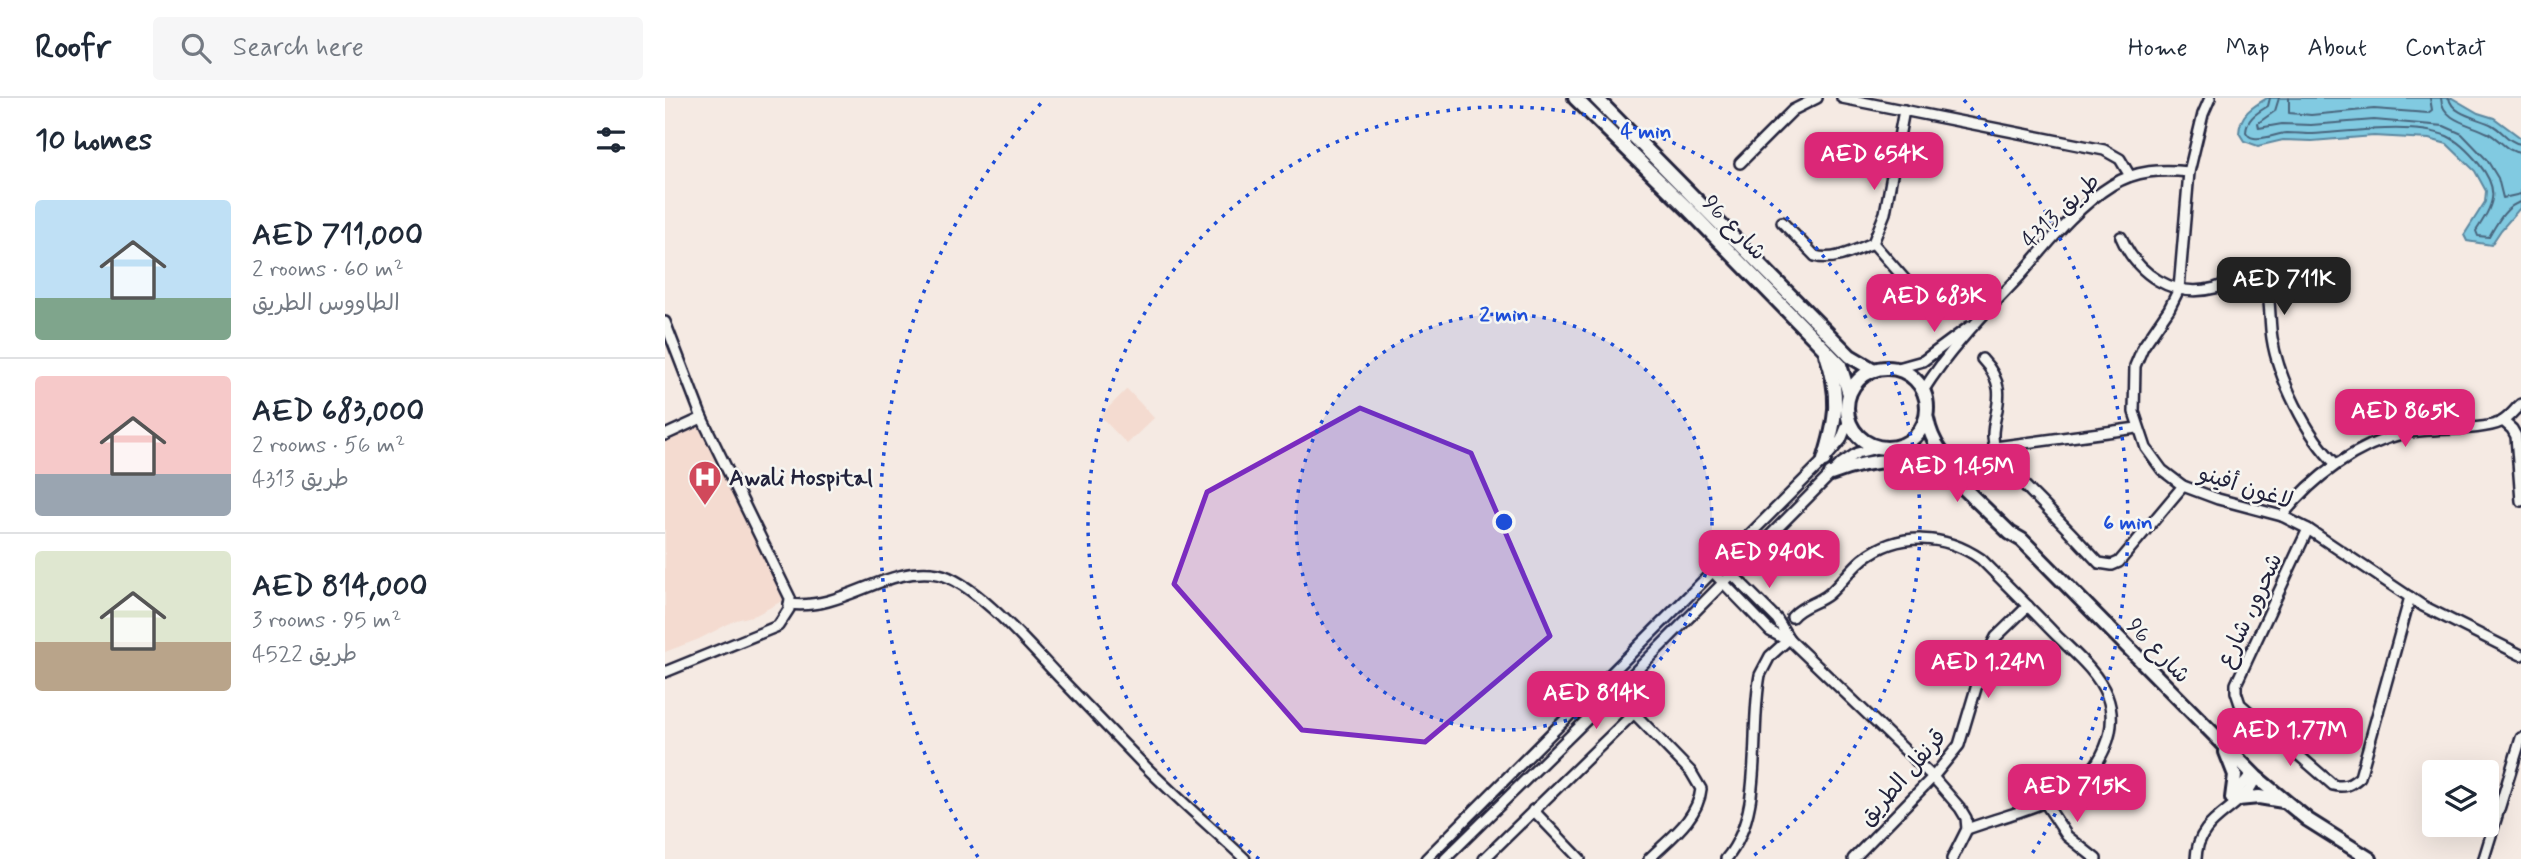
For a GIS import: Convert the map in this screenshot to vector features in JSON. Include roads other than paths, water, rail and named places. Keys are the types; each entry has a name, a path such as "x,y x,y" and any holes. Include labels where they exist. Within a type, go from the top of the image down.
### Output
{"street":[{"name":"شارع 96","path":"1576,98 1840,365 1849,394"},
{"name":"شارع 96","path":"1596,98 1843,349 1872,369"},
{"path":"1740,163 1793,110 1817,98"},
{"path":"1842,98 2104,150 2120,159 2130,176"},
{"name":"لاغون أفينو","path":"2210,98 2203,114 2189,172 2179,289 2143,347 2135,366 2133,404 2137,428 2156,463 2183,486 2218,499 2283,516 2308,529 2452,622 2521,655"},
{"path":"1782,222 1819,258 1832,257 1873,243 1885,213 1905,110"},
{"name":"طريق 4313","path":"1923,391 1979,320 2084,207 2111,186 2130,176 2148,171 2189,172"},
{"path":"2121,237 2139,267 2165,285 2179,289 2214,288 2251,274 2256,273 2264,278 2274,350 2302,416 2321,447 2336,464"},
{"path":"1873,243 1929,307"},
{"name":"طريق 4313","path":"1898,368 1923,361 1979,320"},
{"path":"665,322 702,418 789,593 789,604 778,626 665,672"},
{"path":"1823,348 1835,384 1836,400 1836,420 1824,460"},
{"path":"1982,359 1993,370 1999,382 2000,393 1994,419 1995,447 2001,460 2099,563 2106,565 2119,562 2183,486"},
{"path":"1445,859 1831,474 1857,453 1877,448 1897,448 1913,439 1922,429 1927,417 1923,391 1916,379 1898,368 1886,366 1872,369 1862,375 1849,394 1849,420 1855,432 1865,442 1877,448"},
{"path":"2283,516 2298,496 2336,464 2377,443 2406,433 2483,426 2503,421 2521,404"},
{"name":"شارع 96","path":"1927,417 1930,436 1938,449 2015,527 2022,540"},
{"path":"665,435 702,418"},
{"path":"1426,859 1824,460 1841,440 1849,420"},
{"path":"2503,421 2516,436 2521,501"},
{"path":"1995,447 2137,428"},
{"name":"شارع 96","path":"1897,448 1924,454 1953,477 2010,533 2022,540 2254,775 2283,801 2334,838 2370,859"},
{"path":"1831,474 1868,462 1902,461 1918,463 1953,477"},
{"name":"شحرور، شارع","path":"2308,529 2236,684 2235,692 2240,704 2333,785 2341,787 2353,784 2360,777 2410,597"},
{"path":"1792,617 1827,596 1870,554 1888,545 1919,539 1952,543 1981,559 2097,678 2106,694 2111,713 2107,742 2091,770 2070,789 1967,829"},
{"path":"1720,562 1777,619 1789,639 1933,777 1960,808 1966,818 1967,829 1952,859"},
{"path":"1712,571 1767,628 1777,636 1789,639"},
{"path":"789,604 821,604 898,576 922,573 940,575 961,584 1019,635 1142,763 1245,859"},
{"name":"قرنفل الطريق","path":"1853,859 1951,757 1964,734 1979,675 1996,637 2028,606"},
{"path":"1767,628 1777,619"},
{"path":"1727,859 1739,844 1747,821 1757,690 1761,675 1770,656 1789,639"},
{"path":"1623,684 1626,705 1691,772 1701,789 1697,806 1686,822 1649,859"},
{"path":"1605,702 1626,705"},
{"path":"1484,859 1633,714"},
{"path":"2484,858 2521,738"},
{"path":"2225,748 2235,775 2233,802"},
{"path":"2196,859 2200,838 2233,802 2248,793 2254,775"},
{"path":"2233,802 2259,797 2283,801"},
{"path":"2044,801 2067,836 2095,859"},
{"path":"1533,810 1580,859"}],"water":[{"path":"2267,98 2452,98 2478,113 2494,118 2521,138 2521,207 2491,245 2467,241 2464,235 2485,202 2486,191 2475,171 2447,144 2429,139 2374,136 2312,141 2283,140 2258,146 2244,141 2239,133 2244,116"}],"place":[{"name":"Awali Hospital","path":"705,507"}]}
